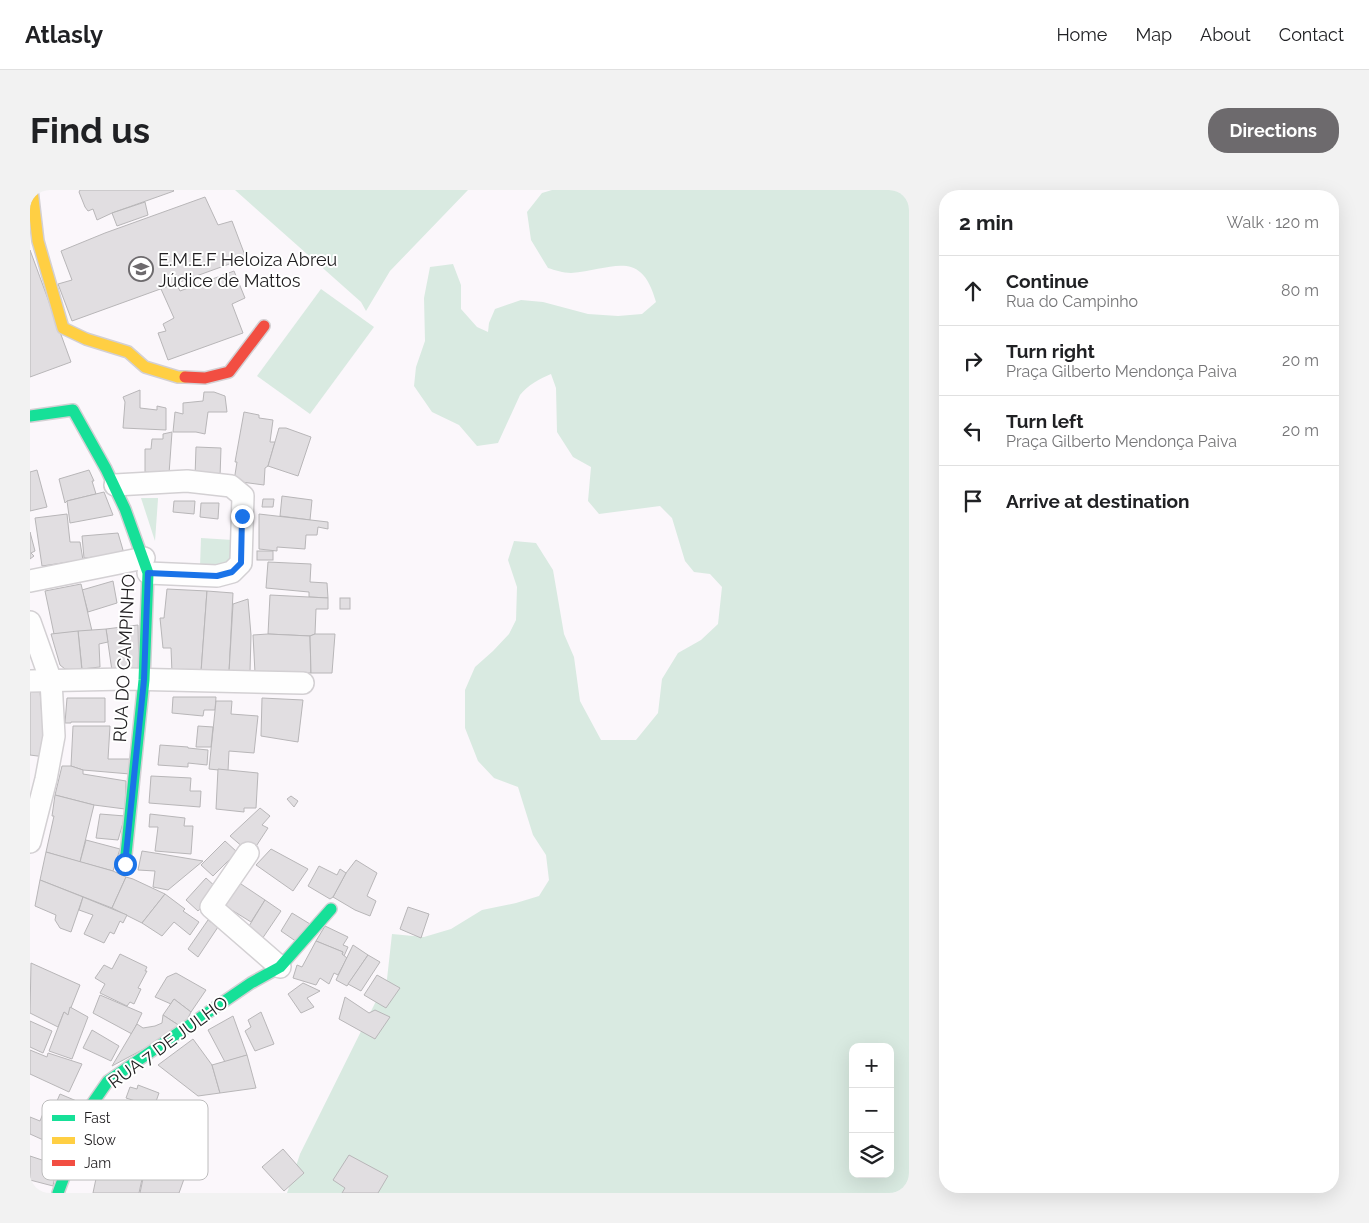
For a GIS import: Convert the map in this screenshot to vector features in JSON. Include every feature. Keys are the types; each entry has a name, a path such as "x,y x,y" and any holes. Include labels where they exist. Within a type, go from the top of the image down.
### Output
{"street":[{"path":"32,190 38,241 64,328 86,339 128,352 145,367 178,377 205,378 229,372 264,326"},
{"name":"RUA DO CAMPINHO","path":"30,416 73,410 115,485 146,566 144,680 125,864"},
{"path":"30,581 146,566 217,576 232,572 241,563 243,496 231,486 187,480 115,485"},
{"path":"30,622 40,681 52,706 54,736 46,779 30,842"},
{"path":"40,681 144,680 303,683"},
{"path":"248,853 211,906 280,967"},
{"name":"RUA 7 DE JULHO","path":"95,1100 108,1081 251,983 280,967 331,909"},
{"name":"RUA 7 DE JULHO","path":"58,1193 63,1180"}],"shaded area":[{"path":"235,190 468,190 390,271 366,311 361,302"},
{"path":"552,190 909,190 909,1193 287,1193 300,1154 387,979 392,934 424,937 451,929 482,910 539,896 549,880 546,855 533,835 518,787 494,778 478,761 465,728 465,690 475,667 509,634 516,620 517,587 508,560 514,541 536,543 553,570 564,634 574,657 580,701 601,740 636,740 658,713 662,679 678,653 701,640 718,624 722,587 710,574 694,572 685,561 672,518 660,506 599,514 588,501 591,467 573,457 557,432 556,388 551,374 534,383 520,395 498,443 477,446 459,425 432,412 414,386 416,367 425,341 424,298 430,267 453,264 461,285 461,309 477,327 488,332 489,323 495,309 521,300 543,302 588,314 618,316 642,314 656,302 650,285 642,274 633,268 612,266 571,273 548,268 531,240 527,212 542,193"},
{"path":"321,289 374,327 310,414 257,376"},
{"path":"141,498 158,499 155,541"},
{"path":"201,538 233,540 229,567 200,567"}],"building":[{"path":"80,190 174,191 97,220 93,209 88,211 85,207 79,192"},
{"name":"E.M.E.F Heloiza Abreu Júdice de Mattos","path":"205,197 218,225 232,221 246,258 72,321 58,284 72,280 61,251"},
{"path":"145,202 148,215 117,226 112,213"},
{"path":"30,250 71,362 30,377"},
{"path":"234,271 245,298 232,304 243,333 168,360 158,333 166,331 163,324 174,318 161,289 176,283 180,291"},
{"path":"140,390 140,408 157,410 157,406 166,408 166,430 123,428 125,402 123,397"},
{"path":"204,392 214,392 225,396 227,412 208,412 205,434 173,432 175,412 183,414 183,403 203,401"},
{"path":"244,412 259,415 259,418 273,420 270,442 275,442 268,466 265,468 264,485 234,481 237,462 235,462"},
{"path":"279,428 286,428 311,437 298,476 268,466"},
{"path":"172,432 169,474 145,472 145,449 151,449 152,439 163,439 163,434"},
{"path":"196,447 221,448 220,477 195,477"},
{"path":"37,470 47,507 30,511 30,472"},
{"path":"89,470 94,481 92,481 96,494 65,503 59,479"},
{"path":"104,492 113,515 70,523 67,501"},
{"path":"282,496 312,500 310,520 280,516"},
{"path":"263,499 274,499 273,507 262,507"},
{"path":"174,501 195,501 194,514 173,512"},
{"path":"201,503 219,503 218,519 200,517"},
{"path":"67,514 70,542 80,542 83,560 42,566 35,518"},
{"path":"259,514 328,522 328,529 318,527 317,535 306,535 305,549 277,547 277,551 259,549"},
{"path":"30,532 35,551 31,553 34,556 30,559"},
{"path":"118,533 123,550 117,555 84,558 82,536"},
{"path":"257,551 273,551 273,560 257,560"},
{"path":"268,562 311,564 310,582 327,583 328,598 309,597 309,592 266,588"},
{"path":"113,581 117,603 88,612 82,590"},
{"path":"81,584 92,631 54,634 45,591"},
{"path":"167,589 207,591 201,672 172,673 171,648 163,648 160,618 164,618"},
{"path":"207,591 233,593 229,672 201,672"},
{"path":"270,595 328,598 328,609 316,609 315,634 310,636 268,634"},
{"path":"340,598 350,598 350,609 340,609"},
{"path":"248,599 251,635 250,672 229,672 233,604"},
{"path":"138,625 139,671 112,671 106,629"},
{"path":"106,629 108,642 99,644 100,667 82,669 78,631"},
{"path":"78,631 82,671 65,669 60,665 51,634"},
{"path":"315,634 335,634 332,673 311,673 310,636"},
{"path":"253,635 310,636 311,673 255,673"},
{"path":"40,690 45,757 30,755 30,691"},
{"path":"173,697 216,697 215,710 204,710 203,716 172,713"},
{"path":"67,698 105,698 105,722 65,723"},
{"path":"262,698 303,700 298,742 261,736"},
{"path":"216,701 232,701 231,714 258,716 254,753 229,751 228,771 209,769"},
{"path":"73,726 110,726 108,759 130,759 130,774 83,770 71,766"},
{"path":"198,726 213,727 211,747 196,747"},
{"path":"160,745 208,750 207,765 188,763 188,767 158,765"},
{"path":"62,766 71,766 83,770 83,774 126,781 125,809 94,805 55,795"},
{"path":"218,769 258,773 256,808 244,808 244,812 216,809"},
{"path":"151,776 191,778 190,791 201,791 200,807 149,803"},
{"path":"55,795 94,805 80,862 46,852 54,816 52,816"},
{"path":"291,796 298,801 294,807 287,799"},
{"path":"260,808 270,816 262,825 268,828 251,854 230,836"},
{"path":"100,814 125,816 118,840 96,838"},
{"path":"150,814 185,818 184,826 193,826 191,854 155,851 158,827 149,827"},
{"path":"86,840 120,849 113,871 80,862"},
{"path":"225,841 237,852 213,876 201,865"},
{"path":"271,849 308,869 293,891 256,865"},
{"path":"142,851 203,861 168,890 153,887 155,871 138,870"},
{"path":"46,852 113,871 126,877 112,908 40,880"},
{"path":"356,860 377,873 367,896 376,901 370,916 355,910 333,897 346,873"},
{"path":"319,866 337,875 340,869 346,873 333,897 330,899 308,886"},
{"path":"126,877 165,894 142,923 112,908"},
{"path":"206,878 218,889 198,911 186,900"},
{"path":"40,880 83,897 71,932 60,928 55,920 56,915 35,906"},
{"path":"238,882 265,900 251,922 222,904"},
{"path":"165,894 185,909 183,911 199,922 190,935 174,922 162,936 142,923"},
{"path":"83,897 127,915 123,923 120,921 114,934 110,932 104,943 84,934 93,915 79,910"},
{"path":"265,900 281,911 262,939 246,931"},
{"path":"408,907 429,914 421,938 400,929"},
{"path":"292,913 310,924 297,942 281,931"},
{"path":"208,920 218,927 198,957 188,949"},
{"path":"325,926 348,937 343,945 348,947 344,956 343,952 316,941"},
{"path":"316,941 343,952 342,954 347,958 338,975 334,973 329,984 320,978 316,985 293,978 297,965 302,967"},
{"path":"353,945 368,955 347,986 336,980"},
{"path":"120,954 147,967 145,971 147,971 138,988 141,989 134,1004 130,1002 127,1006 100,993 105,984 95,978 104,965 112,969"},
{"path":"368,955 380,962 361,991 348,984"},
{"path":"31,963 80,985 68,1015 64,1012 58,1027 30,1013"},
{"path":"176,973 206,990 191,1012 174,999 171,1004 155,997 167,977"},
{"path":"377,975 400,988 386,1008 364,995"},
{"path":"303,983 320,991 307,998 314,1007 301,1013 288,994"},
{"path":"100,995 142,1013 132,1034 93,1013"},
{"path":"345,997 369,1013 375,1010 390,1017 375,1039 339,1019"},
{"path":"174,999 191,1012 183,1028 163,1015"},
{"path":"70,1007 88,1017 72,1059 49,1051 64,1012 68,1015"},
{"path":"261,1012 274,1044 255,1051 245,1031 251,1027 248,1020"},
{"path":"163,1015 183,1028 112,1066 137,1024 143,1028 155,1026 162,1023"},
{"path":"233,1016 247,1055 225,1062 208,1030"},
{"path":"30,1021 52,1031 43,1053 30,1047"},
{"path":"92,1030 119,1046 111,1061 83,1048"},
{"path":"193,1039 212,1065 220,1093 198,1096 158,1065"},
{"path":"30,1050 47,1057 48,1053 82,1064 69,1092 30,1074"},
{"path":"247,1055 256,1088 220,1093 212,1065"},
{"path":"138,1085 159,1093 156,1100 132,1100 126,1098 130,1087 137,1089"},
{"path":"60,1094 74,1100 57,1100"},
{"path":"42,1116 42,1139 30,1134 30,1117 40,1121"},
{"path":"283,1149 304,1173 284,1191 262,1167"},
{"path":"349,1155 388,1176 378,1193 342,1193 345,1188 333,1180"},
{"path":"30,1156 42,1160 42,1180 54,1180 53,1186 30,1180"},
{"path":"96,1180 142,1180 139,1193 93,1193"},
{"path":"143,1180 184,1180 179,1193 140,1193"}],"traffic: fast":[{"path":"30,416 73,410 106,469 125,509 148,573 144,680 125,864"},
{"path":"95,1100 108,1081 251,983 280,967 331,909"},
{"path":"58,1193 63,1180"}],"traffic: slow":[{"path":"32,190 38,241 63,328 86,339 128,352 145,367 178,377 185,377"}],"traffic: jam":[{"path":"185,377 205,378 229,372 264,326"}],"place":[{"name":"E.M.E.F Heloiza Abreu Júdice de Mattos","path":"141,269"}],"route":[{"path":"125,864 144,680 148,573 217,576 232,572 241,563 242,516"}]}
